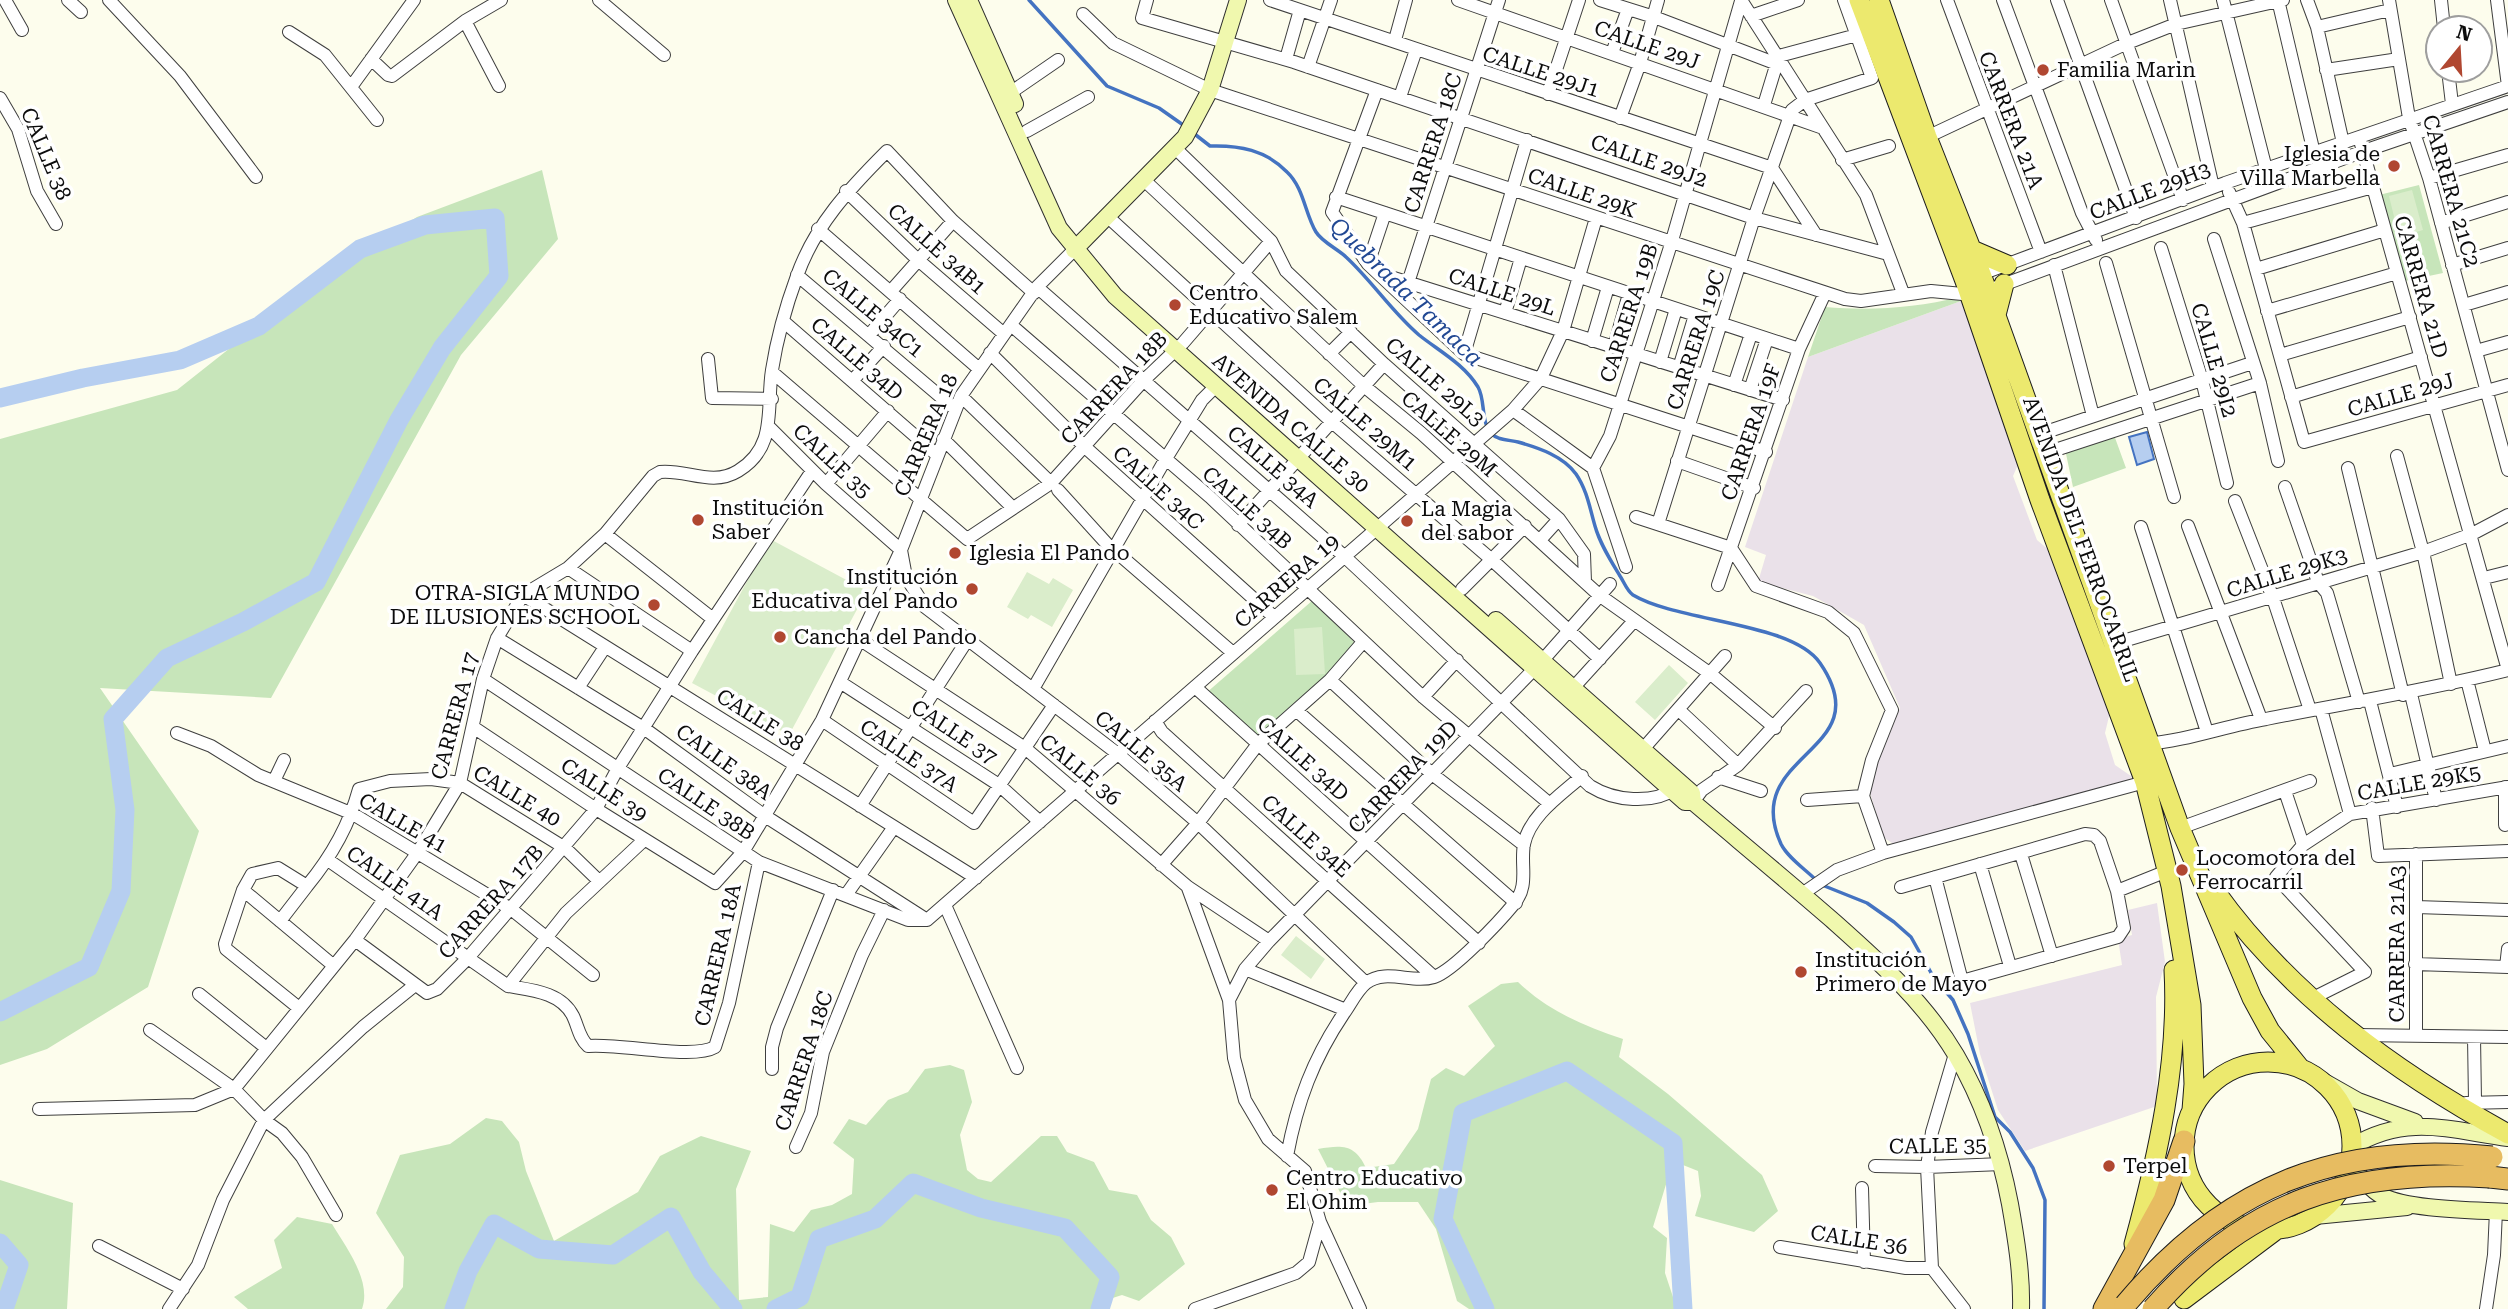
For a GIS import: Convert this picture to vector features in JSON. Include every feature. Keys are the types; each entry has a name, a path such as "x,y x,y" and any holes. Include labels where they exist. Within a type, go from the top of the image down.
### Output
{"highway":[{"path":"2117,1308 2128,1266 2164,1200 2184,1141"},
{"path":"2117,1308 2188,1238 2225,1212 2266,1189 2309,1172 2376,1156 2446,1152 2499,1168"},
{"path":"2153,1309 2180,1278 2223,1242 2271,1213 2323,1191 2389,1177 2499,1168"}],"main road":[{"name":"AVENIDA CALLE 30","path":"956,0 1059,228 1078,246 1115,296 1179,346 1677,787 1692,793 1693,802 1807,891 1915,999 1955,1054 1983,1108 2002,1164 2016,1238 2021,1309"},
{"name":"AVENIDA CALLE 30","path":"969,0 1078,246"},
{"name":"CARRERA 18","path":"1078,246 1180,143 1198,117 1210,90 1238,0"},
{"name":"AVENIDA DEL FERROCARRIL","path":"1859,0 1986,282 2040,500 2141,744 2252,998 2270,1031 2300,1068"},
{"name":"AVENIDA DEL FERROCARRIL","path":"1879,0 1927,137 1986,282 2040,444 2113,644 2141,744 2145,782 2169,878 2191,1004 2194,1084 2192,1110"},
{"path":"1972,250 1986,282"},
{"name":"AVENIDA CALLE 30","path":"1179,346 1216,386 1303,455"},
{"name":"AVENIDA CALLE 30","path":"1381,524 1462,589 1538,665 1573,688 1643,749 1677,787"},
{"path":"2193,859 2252,937 2311,999 2352,1035 2455,1105 2508,1136"},
{"path":"2128,1266 2151,1184 2166,1104 2176,995 2169,878"},
{"path":"2276,1230 2248,1227 2223,1216 2202,1198 2189,1173 2184,1141 2192,1110 2203,1092 2219,1078 2258,1062 2279,1063 2300,1068 2387,1113 2438,1128"},
{"path":"2321,1080 2338,1098 2349,1121 2352,1156 2364,1183 2383,1196 2404,1203 2502,1212"},
{"path":"2315,1216 2331,1202 2343,1185 2352,1156 2393,1128 2438,1128 2508,1136"},
{"path":"2179,1304 2276,1230 2315,1216 2427,1205"},
{"path":"2179,1304 2202,1283 2215,1263 2222,1240 2223,1216"}],"street":[{"path":"5,0 22,30"},
{"path":"68,0 81,12"},
{"path":"109,0 180,76 256,177"},
{"path":"351,87 414,0"},
{"path":"372,59 392,76 465,21 501,0"},
{"path":"599,0 664,55"},
{"name":"CALLE 29J2","path":"1147,0 1142,18 1308,66 1754,218 1888,254"},
{"name":"CALLE 29J1","path":"1270,0 1772,168"},
{"path":"1308,66 1331,0"},
{"path":"1395,40 1406,0"},
{"name":"CALLE 29J","path":"1458,0 1497,6 1566,37 1791,114 1823,128"},
{"path":"1548,94 1578,0"},
{"path":"1600,0 1654,16 1729,46 1778,60 1857,35"},
{"path":"1620,118 1640,63 1658,0"},
{"path":"1741,0 1866,195 1903,293"},
{"name":"CARRERA 19B","path":"1593,468 1609,436 1671,244 1741,0"},
{"path":"1751,16 1766,5 1798,0"},
{"path":"1805,100 1872,78 1843,0"},
{"name":"CARRERA 21A","path":"1947,0 2041,252"},
{"path":"2003,0 2034,86 2099,247"},
{"path":"2057,0 2136,218"},
{"path":"2110,0 2183,200"},
{"path":"2170,0 2219,185 2232,200 2243,223 2291,397 2420,357"},
{"path":"1927,137 2079,64 2176,24 2224,6 2279,0 2314,153"},
{"path":"2307,0 2317,27 2343,143"},
{"path":"2497,0 2508,86"},
{"path":"2317,27 2390,5"},
{"name":"CARRERA 21C2","path":"2390,5 2409,118 2429,178 2486,391 2504,439 2508,470"},
{"name":"CARRERA 18C","path":"1403,298 1497,6"},
{"path":"2224,6 2266,169"},
{"path":"1612,53 1628,9"},
{"path":"1286,59 1300,10"},
{"path":"1083,14 1113,43 1210,90"},
{"path":"465,21 499,86"},
{"path":"289,32 326,55 377,120"},
{"path":"1400,97 1416,50"},
{"path":"2326,70 2399,59"},
{"path":"1010,93 1058,60"},
{"path":"1764,105 1778,60"},
{"path":"2450,84 2452,104"},
{"name":"CALLE 29H3","path":"1986,282 2041,252 2219,185 2508,86"},
{"name":"CALLE 29K","path":"1210,90 1825,293 1861,301 1903,293 1948,291 1986,282"},
{"path":"1377,90 1332,212 1373,268 1403,298 1464,354 1766,452"},
{"path":"1027,131 1088,97"},
{"name":"CALLE 38","path":"0,98 18,129 37,191 56,224"},
{"name":"CARRERA 19C","path":"1658,524 1741,267 1754,218 1791,114 1805,100"},
{"name":"CALLE 29H3","path":"1986,282 2054,265 2364,150 2508,102"},
{"name":"CARRERA 21D","path":"2358,137 2364,150 2435,407"},
{"path":"1464,354 1527,140"},
{"name":"CALLE 29L3","path":"1180,143 1271,241 1286,271 1384,364 1478,439 1559,519 1584,554 1585,582"},
{"path":"1842,160 1889,146"},
{"name":"CARRERA 17","path":"234,1089 265,1047 355,940 418,852 460,783 483,679 497,638 523,595 568,568 605,534 653,476 668,471 696,478 726,476 752,459 769,428 772,372 797,275 818,229 846,191 887,151 953,221"},
{"path":"2429,178 2508,155"},
{"path":"1772,168 1816,235"},
{"name":"CALLE 29M","path":"1143,180 1364,386 1541,540 1599,595 1633,622 1712,675 1775,728"},
{"path":"2243,223 2373,187"},
{"name":"CALLE 34B1","path":"846,191 917,259 1008,330"},
{"path":"1336,197 1799,349"},
{"path":"2441,223 2508,202"},
{"path":"1373,268 1385,213"},
{"name":"CALLE 29M1","path":"1107,216 1332,422 1492,559 1600,659"},
{"name":"CARRERA 19","path":"927,920 1513,410 1541,378 1563,331 1597,218"},
{"path":"870,334 917,259 953,221 1035,290"},
{"path":"818,229 978,368"},
{"path":"2256,269 2385,230"},
{"path":"2214,239 2260,383 2278,461"},
{"name":"CARRERA 18B","path":"921,500 967,539 1013,508 1054,486 1143,381 1179,346 1271,241"},
{"name":"CARRERA 18","path":"715,883 743,852 822,720 901,550 961,396 1035,290 1078,246"},
{"name":"CALLE 29I2","path":"2161,248 2202,380 2227,483"},
{"path":"2452,265 2508,248"},
{"path":"1505,313 1521,258"},
{"path":"2106,264 2174,497"},
{"path":"2054,265 2093,416"},
{"name":"CALLE 29L","path":"1373,268 1478,305 1783,400"},
{"path":"2267,311 2397,273"},
{"name":"CALLE 34C1","path":"797,275 870,334 955,409"},
{"path":"1592,341 1608,287"},
{"name":"CALLE 34A","path":"1035,290 1191,421 1344,556 1603,794 1634,799 1677,787"},
{"path":"2464,305 2508,292"},
{"path":"1614,347 1629,293"},
{"name":"CARRERA 19F","path":"1718,585 1754,488 1799,349 1825,293"},
{"path":"1660,362 1675,309"},
{"path":"1679,368 1695,315"},
{"path":"2280,355 2410,317"},
{"name":"CALLE 34D","path":"783,321 937,455"},
{"name":"CALLE 34B","path":"1008,330 1113,415 1238,525 1423,697 1550,803"},
{"path":"1329,354 1351,332"},
{"path":"1734,385 1751,334"},
{"path":"1750,390 1767,339"},
{"path":"2476,351 2508,342"},
{"path":"853,380 884,346"},
{"name":"CALLE 34C","path":"990,353 1085,447 1274,617"},
{"path":"708,359 712,398 772,399"},
{"path":"2040,444 2093,416 2252,363"},
{"path":"1238,525 1384,364"},
{"path":"772,372 921,500"},
{"path":"2040,444 2152,418 2260,383"},
{"name":"CALLE 29J","path":"2291,397 2304,442 2508,385"},
{"path":"1033,689 1112,549 1144,500 1164,460 1202,400 1216,386"},
{"path":"961,396 1054,486 1112,549 1233,653"},
{"path":"2141,744 2261,719 2407,694 2508,670 2502,626 2484,578 2435,407"},
{"path":"1513,410 1593,468 1626,567"},
{"path":"826,484 888,411"},
{"name":"CALLE 35","path":"769,428 826,484 901,550"},
{"path":"943,439 1013,508"},
{"path":"2397,456 2423,552 2451,684"},
{"path":"1677,461 1754,488"},
{"path":"2348,468 2436,800"},
{"name":"CARRERA 17B","path":"415,985 431,993 467,959 596,809 618,768 713,618 812,471"},
{"path":"2285,487 2318,582 2327,593 2390,774 2397,807"},
{"path":"2235,500 2315,709 2350,814"},
{"name":"CALLE 29K3","path":"2113,644 2423,552 2472,534 2508,515"},
{"path":"1636,517 1731,548 1756,586 1828,612 1854,633 1875,670 1892,710 1872,760 1863,796 1883,853"},
{"path":"1541,540 1559,519"},
{"path":"2188,526 2261,719"},
{"path":"1462,589 1525,527"},
{"path":"2141,527 2207,732"},
{"path":"605,534 713,618"},
{"name":"CALLE 35A","path":"901,550 906,577 925,607 1118,754 1198,824 1366,983"},
{"path":"568,568 692,651"},
{"path":"2484,578 2508,572"},
{"name":"CARRERA 19D","path":"1229,1000 1245,969 1269,942 1503,702 1610,584"},
{"name":"CALLE 38","path":"523,595 976,878"},
{"path":"1573,688 1633,622"},
{"name":"CALLE 38A","path":"497,638 645,729 765,816 927,920"},
{"name":"CALLE 36","path":"859,639 1025,748 1077,789 1188,887 1269,942"},
{"path":"860,806 968,639"},
{"path":"1161,865 1198,824 1258,744 1330,680 1363,642"},
{"path":"578,688 605,647"},
{"path":"1643,749 1712,675 1725,656"},
{"path":"1423,697 1457,660"},
{"name":"CALLE 38B","path":"483,679 759,862 908,920 927,920"},
{"path":"1330,680 1432,774 1524,845"},
{"path":"2467,680 2485,751"},
{"name":"CALLE 37","path":"840,682 999,785 1040,822"},
{"name":"CALLE 34D","path":"1195,687 1479,943"},
{"path":"1693,802 1718,777 1738,765 1775,728 1806,691"},
{"path":"999,785 1054,705"},
{"path":"1297,710 1516,903"},
{"path":"1680,711 1738,765"},
{"name":"CALLE 37A","path":"822,720 974,823 999,785"},
{"name":"CALLE 34E","path":"1155,721 1162,732 1224,789 1434,977"},
{"name":"CALLE 39","path":"473,727 644,840 715,883"},
{"name":"CALLE 41","path":"177,733 211,746 235,762 274,781 353,814 511,909 548,936 593,975"},
{"path":"2390,774 2508,746"},
{"path":"274,781 284,760"},
{"path":"1287,1156 1294,1117 1308,1073 1346,1010 1366,983 1386,976 1434,977 1479,943 1516,903 1525,881 1524,845 1530,826 1550,803 1582,776"},
{"path":"1718,777 1762,791"},
{"name":"CALLE 40","path":"353,814 359,789 390,781 431,779 460,783 565,848 600,881"},
{"path":"2180,828 2310,781"},
{"path":"1807,891 1837,870 1883,853 2145,782"},
{"path":"2505,825 2507,787"},
{"name":"CALLE 29K5","path":"2311,999 2365,972 2276,877 2303,845 2350,814 2372,808 2397,807 2507,787"},
{"path":"2285,791 2303,845"},
{"path":"1807,800 1863,796"},
{"path":"2372,808 2378,856 2508,851"},
{"path":"280,921 328,860 353,814"},
{"path":"846,895 894,827"},
{"path":"1901,887 1935,877 1980,864 2021,854 2085,834 2094,835 2100,841 2117,891 2122,933 1962,981 1935,877"},
{"path":"508,986 548,936 600,881 644,840"},
{"path":"2021,854 2052,956"},
{"name":"CARRERA 21A3","path":"2416,854 2416,1033"},
{"name":"CALLE 41A","path":"328,860 508,986"},
{"name":"CARRERA 18A","path":"508,986 543,993 562,1001 572,1013 582,1041 588,1046 613,1044 699,1054 715,1048 729,1003 759,862"},
{"path":"1980,864 2010,967"},
{"path":"299,1007 226,949 243,890 252,874 272,867 307,886"},
{"path":"2117,891 2169,878"},
{"path":"1188,887 1229,1000 1234,1058 1245,1100 1268,1139 1305,1171 1320,1222 1360,1309"},
{"path":"243,890 334,965"},
{"path":"772,1069 772,1047 777,1028 833,890"},
{"path":"945,905 1017,1069"},
{"path":"2416,907 2508,910"},
{"name":"CARRERA 18C","path":"796,1147 811,1113 823,1052 862,955 884,910"},
{"path":"169,1309 198,1265 223,1200 264,1120 363,1027 415,985 355,940"},
{"path":"2415,964 2507,967 2508,949"},
{"path":"1245,969 1346,1010"},
{"path":"199,994 265,1047"},
{"path":"150,1030 234,1089 264,1120 282,1133 302,1157 335,1215"},
{"path":"2352,1035 2416,1033 2508,1037"},
{"path":"2474,1037 2474,1101"},
{"path":"1955,1054 1932,1132 1927,1167 1932,1268 1964,1309"},
{"path":"39,1109 195,1105 234,1089"},
{"path":"2455,1105 2474,1101 2508,1102"},
{"name":"CALLE 35","path":"1875,1166 2002,1164"},
{"path":"1862,1188 1864,1262"},
{"path":"2486,1309 2502,1212"},
{"path":"1195,1309 1296,1273 1309,1262 1320,1222"},
{"path":"99,1246 183,1289"},
{"name":"CALLE 36","path":"1780,1247 1864,1262 1932,1268"},
{"path":"2494,1255 2508,1257"}],"shaded area":[{"path":"1961,301 2020,460 2013,476 2037,540 2050,551 2111,708 2105,733 2115,765 2131,776 2133,782 1895,845 1883,837 1868,786 1900,708 1864,625 1813,596 1758,582 1766,555 1745,547 1808,357"},
{"path":"2157,903 2165,962 2156,997 2157,1106 2025,1151 1998,1110 1980,1054 1970,1003 2122,965 2118,939 2132,935 2128,910"}],"green space":[{"path":"542,170 558,239 461,355 271,698 100,688 199,831 148,987 47,1049 0,1065 0,439 177,390 315,281 417,217"},
{"path":"2419,185 2443,273 2405,281 2379,195"},
{"path":"2412,190 2423,230 2399,237 2389,196"},
{"path":"1960,297 1961,301 1808,357 1825,307 1893,308"},
{"path":"2114,435 2126,468 2073,487 2065,449"},
{"name":"Cancha del Pando","path":"770,539 867,591 789,735 692,683"},
{"path":"1027,572 1049,584 1053,578 1073,590 1052,627 1031,615 1028,619 1007,607"},
{"path":"1313,600 1358,646 1262,741 1205,694"},
{"path":"1322,627 1325,674 1296,675 1294,629"},
{"path":"1669,665 1688,683 1655,720 1635,702"},
{"path":"1296,936 1325,959 1311,979 1281,955"},
{"path":"1518,982 1567,1016 1623,1039 1619,1057 1668,1094 1762,1175 1778,1211 1754,1232 1695,1216 1701,1196 1698,1171 1683,1165 1667,1181 1653,1227 1667,1238 1665,1273 1677,1309 1469,1309 1457,1301 1436,1229 1418,1202 1378,1202 1347,1206 1318,1149 1347,1148 1357,1154 1366,1168 1394,1164 1418,1129 1431,1079 1446,1068 1464,1076 1495,1046 1468,1006 1501,984"},
{"path":"950,1065 964,1070 972,1102 960,1135 967,1170 978,1179 991,1182 1041,1136 1057,1136 1067,1152 1094,1162 1109,1190 1137,1195 1151,1220 1171,1237 1185,1264 1139,1301 1122,1295 1097,1303 1096,1309 386,1309 403,1287 404,1257 376,1213 400,1155 450,1144 486,1118 502,1121 519,1142 526,1171 554,1241 638,1192 660,1156 701,1136 751,1151 736,1189 739,1300 768,1297 770,1224 794,1232 811,1210 832,1205 852,1194 854,1159 833,1143 849,1119 866,1125 888,1100 908,1092 925,1069"},
{"path":"0,1180 73,1203 67,1309 0,1309"},
{"path":"297,1217 332,1224 361,1276 364,1287 362,1309 248,1309 234,1297 282,1268 274,1240"}],"water":[{"path":"2147,432 2154,459 2137,465 2129,437"}],"waterway":[{"name":"Quebrada Tamaca","path":"1029,0 1107,86 1159,108 1186,127"},
{"name":"Quebrada Tamaca","path":"1192,132 1210,146 1252,150 1279,165 1293,178 1319,236 1343,254 1409,326 1472,379 1478,387 1486,424 1492,434 1500,439 1542,450 1571,468 1583,486 1603,546 1633,595 1677,611 1785,639 1806,649 1820,663 1834,693 1834,716 1824,736 1791,770 1778,790 1773,814 1784,849 1816,880"},
{"path":"0,398 83,378 180,360 259,326 360,249 425,225 495,218 499,276 442,348 399,420 316,582 243,622 167,658 113,719 125,810 121,891 89,967 0,1012"},
{"name":"Quebrada Tamaca","path":"1822,885 1867,903 1894,922 1911,937 1934,978 1953,1000 1968,1034 1995,1117 2010,1132 2033,1168 2045,1200 2044,1309"},
{"path":"1485,1309 1443,1219 1463,1113 1567,1071 1673,1143 1683,1309"},
{"path":"776,1309 800,1297 819,1239 875,1219 913,1183 981,1208 1065,1228 1110,1277 1100,1309"},
{"path":"454,1309 468,1271 494,1224 539,1249 613,1255 671,1217 702,1272 733,1309"},
{"path":"0,1243 19,1265 4,1309"}],"place":[{"name":"Familia Marin","path":"2043,70"},
{"name":"Iglesia de Villa Marbella","path":"2394,166"},
{"name":"Centro Educativo Salem","path":"1175,305"},
{"name":"Institución Saber","path":"698,520"},
{"name":"La Magia del sabor","path":"1407,521"},
{"name":"Iglesia El Pando","path":"955,553"},
{"name":"Institución Educativa del Pando","path":"972,589"},
{"name":"OTRA-SIGLA MUNDO DE ILUSIONES SCHOOL","path":"654,605"},
{"name":"Cancha del Pando","path":"780,637"},
{"name":"Locomotora del Ferrocarril","path":"2182,870"},
{"name":"Institución Primero de Mayo","path":"1801,972"},
{"name":"Terpel","path":"2109,1166"},
{"name":"Centro Educativo El Ohim","path":"1272,1190"}]}
